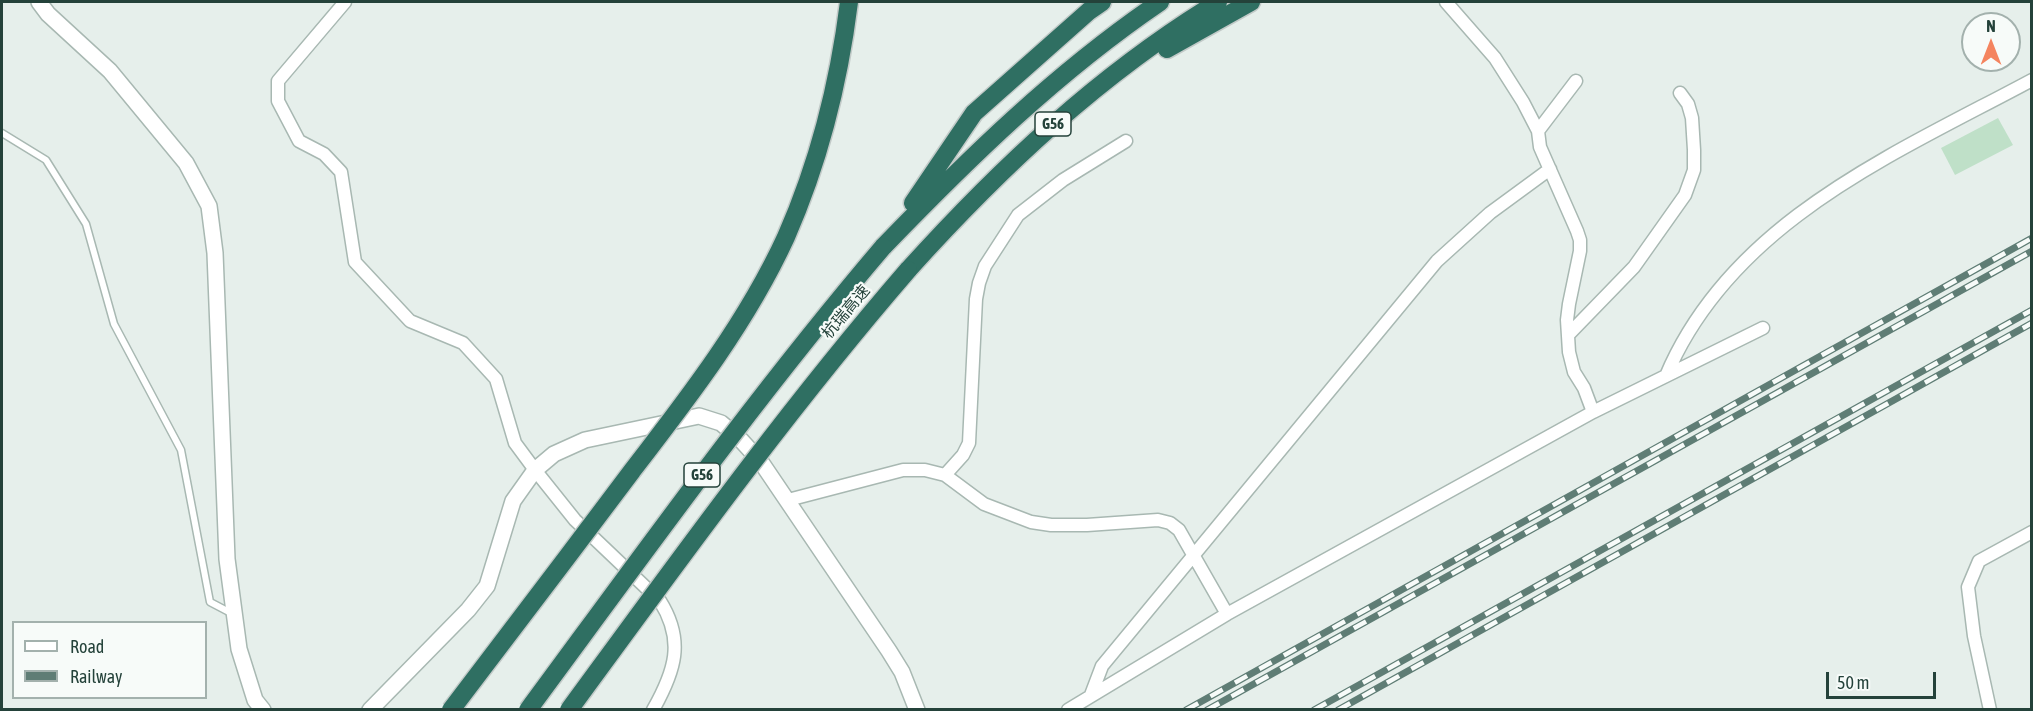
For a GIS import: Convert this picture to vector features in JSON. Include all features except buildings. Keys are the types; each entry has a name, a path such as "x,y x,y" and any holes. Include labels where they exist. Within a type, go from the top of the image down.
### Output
{"highway":[{"path":"452,710 673,418 735,330 762,284 786,237 814,161 836,82 849,2"},
{"path":"883,247 974,113 1089,10 1102,2"},
{"name":"杭瑞高速","path":"528,710 750,410 883,247 943,185 1030,103 1114,34 1160,2"},
{"name":"杭瑞高速","path":"569,710 768,440 820,374 908,270 972,200 1083,98 1142,53 1218,2"},
{"path":"1083,98 1251,2"}],"street":[{"path":"39,2 48,14 110,71 186,163 209,206 215,254 227,560 239,649 255,700 263,710"},
{"path":"345,2 278,81 278,101 299,141 324,154 341,172 355,262 410,321 463,343 496,379 515,443 575,520 660,601 669,615 673,632 674,667 667,686 652,710"},
{"path":"1446,2 1495,58 1510,80 1538,131 1540,147 1580,240 1567,320 1569,352 1574,372 1584,388 1593,412"},
{"path":"1666,376 1678,349 1730,276 1787,224 1839,185 2031,80"},
{"path":"1538,131 1576,81"},
{"path":"1569,334 1634,267 1685,195 1694,170 1694,150 1692,118 1688,104 1680,93"},
{"path":"945,475 963,455 969,443 976,299 985,266 1018,214 1064,180 1126,141"},
{"path":"1091,695 1102,666 1437,261 1490,213 1550,168"},
{"path":"1068,710 1227,614 1593,412 1763,328"},
{"path":"370,710 468,610 487,586 513,501 535,470 554,454 585,440 699,416 721,423 740,439 761,462 889,651 902,672 917,710"},
{"path":"788,500 903,470 925,470 945,475 984,504 1031,522 1051,525 1087,525 1158,520 1170,523 1179,530 1227,614"},
{"path":"1990,710 1974,636 1968,586 1979,561 2031,532"}],"lane":[{"path":"2,133 46,160 86,224 114,324 181,450 210,602 234,615"}],"green space":[{"path":"1998,118 2013,145 1955,175 1941,148"}],"railway":[{"path":"1186,710 2032,238"},
{"path":"1207,710 2032,251"},
{"path":"1314,710 2032,310"},
{"path":"1338,710 2032,323"}]}
